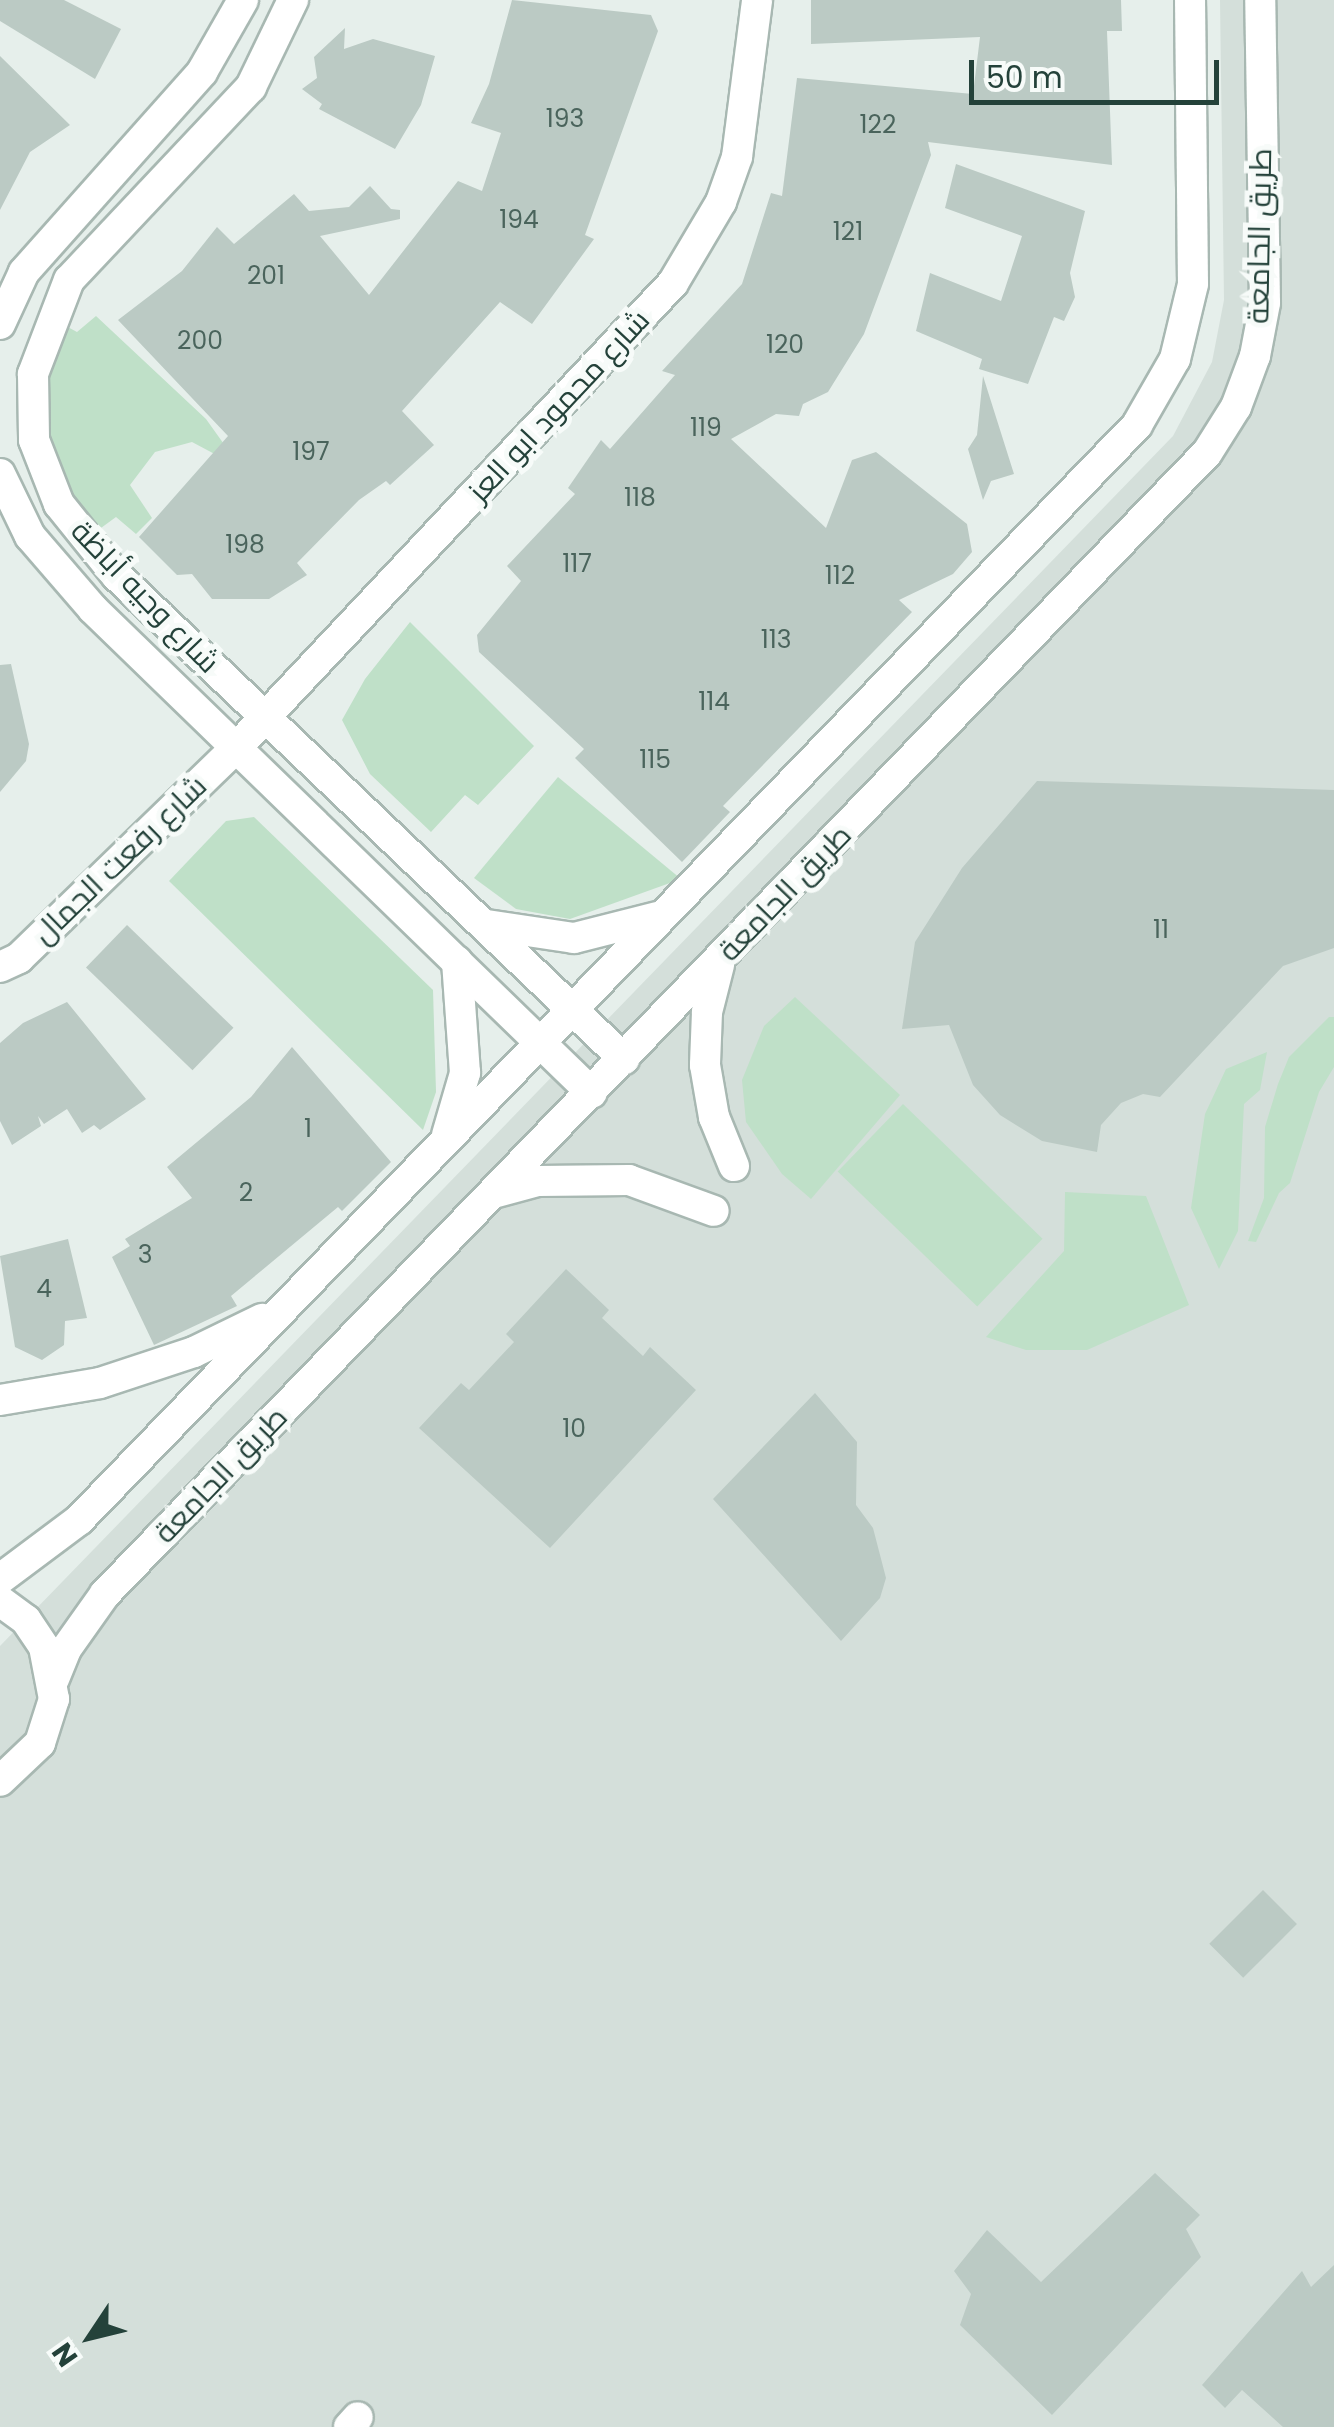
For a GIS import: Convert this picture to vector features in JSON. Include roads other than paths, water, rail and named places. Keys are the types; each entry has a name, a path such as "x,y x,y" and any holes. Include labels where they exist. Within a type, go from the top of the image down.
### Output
{"street":[{"path":"0,324 24,272 202,72 244,0"},
{"name":"شارع وجيه أباظة","path":"293,0 273,50 242,98 69,280 41,341 30,407 45,473 78,532 264,717 624,1060"},
{"name":"شارع محمود ابو العز","path":"237,747 673,283 721,202 737,157 757,0"},
{"path":"0,1578 79,1520 1112,454 1158,394 1187,322 1193,284 1190,0"},
{"name":"طريق الجامعة","path":"54,1679 106,1594 1207,453 1236,407 1256,356 1265,303 1260,0"},
{"name":"شارع وجيه أباظة","path":"0,474 30,536 56,566 592,1093"},
{"name":"شارع رفعت الجمال","path":"0,967 19,958 237,747"},
{"path":"482,924 574,938 664,914"},
{"path":"721,960 707,1012 704,1065 714,1117 734,1166"},
{"path":"444,1143 465,1073 457,961"},
{"path":"494,1193 553,1179 629,1180 714,1211"},
{"path":"0,1400 100,1383 194,1352 283,1309"},
{"path":"0,1601 26,1620 44,1647 54,1679 51,1719 40,1743 0,1780"}]}
